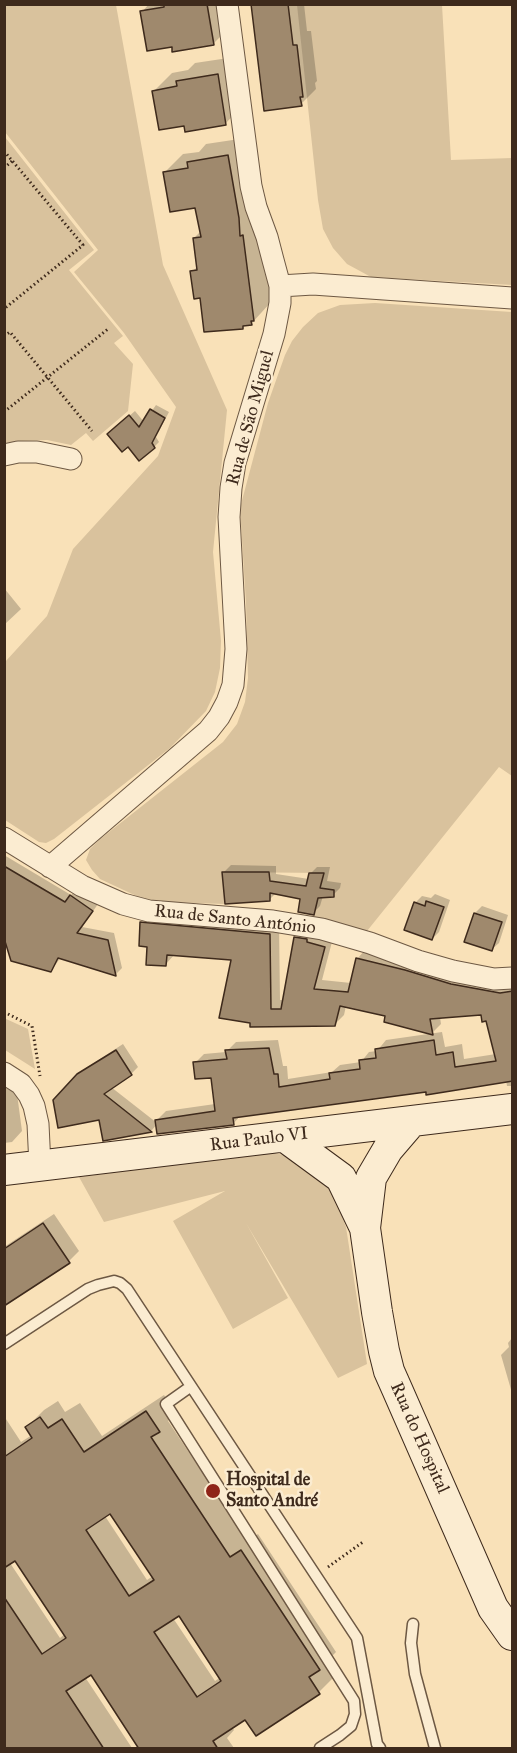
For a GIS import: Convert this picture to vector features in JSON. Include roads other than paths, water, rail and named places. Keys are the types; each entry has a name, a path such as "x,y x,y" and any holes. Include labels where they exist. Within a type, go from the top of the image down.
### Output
{"main road":[{"name":"Rua Paulo VI","path":"4,1170 513,1109"},
{"name":"Rua do Hospital","path":"412,1121 388,1149 371,1178 365,1228 377,1312 389,1371 493,1608 513,1635"},
{"name":"Rua do Hospital","path":"349,1129 360,1146 371,1178"},
{"path":"342,1178 349,1129"},
{"name":"Rua do Hospital","path":"285,1137 342,1178 365,1228"}],"street":[{"name":"Rua de São Miguel","path":"50,867 208,731 227,702 233,684 236,650 229,517 231,488 235,463 274,334 280,303 279,286 267,237 251,186 227,4"},
{"path":"279,286 313,284 513,298"},
{"path":"4,455 37,452 71,459"},
{"name":"Rua de Santo António","path":"4,837 50,867 103,896 123,904 149,911 273,921 322,929 453,971 494,979 513,978"},
{"path":"4,1073 21,1084 34,1106 38,1124 40,1166"}],"lane":[{"path":"4,1344 98,1285 114,1281 127,1289 357,1638 377,1744 380,1749"},
{"path":"190,1387 166,1404 354,1701 355,1714 351,1726 320,1749"},
{"path":"413,1624 411,1643 415,1674 435,1749"}],"place":[{"name":"Hospital de Santo André","path":"213,1491"}]}
